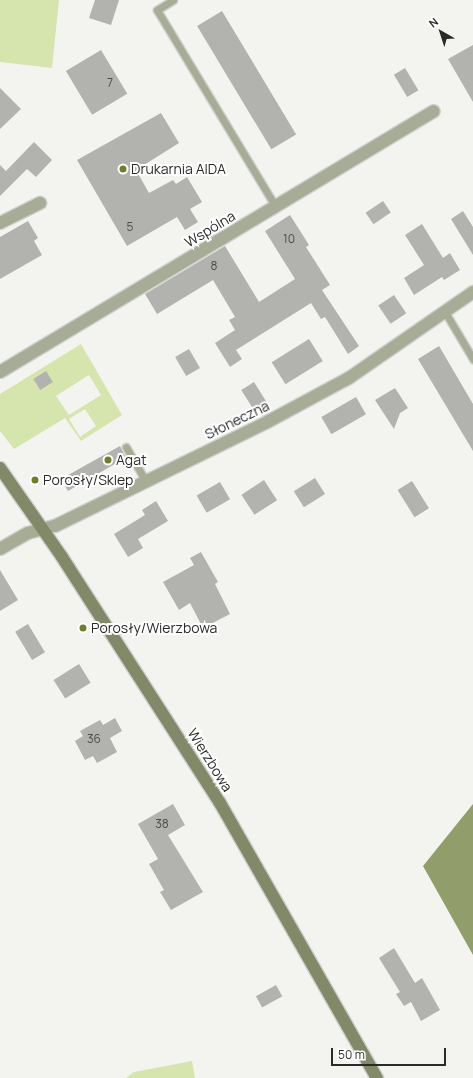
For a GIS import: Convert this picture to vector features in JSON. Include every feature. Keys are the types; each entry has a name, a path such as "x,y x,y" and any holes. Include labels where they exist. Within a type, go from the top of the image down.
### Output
{"street":[{"name":"Wspólna","path":"0,372 434,111"},
{"path":"0,223 40,203"},
{"name":"Słoneczna","path":"0,549 28,533 55,526 269,421 349,378 473,292"},
{"name":"Wierzbowa","path":"0,468 43,529 220,803 377,1078"}],"lane":[{"path":"173,0 157,10 276,207"},
{"path":"445,312 473,359"},
{"path":"126,447 146,481"}],"shaded area":[{"path":"0,0 59,0 52,68 0,62"},
{"path":"81,344 122,415 81,441 65,418 14,449 0,431 0,394","holes":["89,375 101,395 69,415 56,396","85,409 96,426 80,437 69,419"]},
{"path":"473,804 473,955 423,866"},
{"path":"192,1061 195,1078 126,1078 134,1072"}],"building":[{"path":"95,0 119,0 111,25 89,18"},
{"path":"222,11 296,134 271,149 197,26"},
{"path":"473,45 473,102 448,59"},
{"path":"101,50 127,94 92,115 66,71"},
{"path":"405,68 418,90 407,97 394,75"},
{"path":"0,88 21,109 0,129"},
{"name":"Drukarnia AIDA","path":"161,113 179,143 136,170 149,193 173,180 176,184 187,177 202,202 190,209 198,222 185,230 177,217 127,246 77,160"},
{"path":"34,142 52,160 36,177 27,169 0,196 0,165 6,171"},
{"path":"383,201 391,213 373,224 366,213"},
{"path":"463,211 473,227 473,255 451,219"},
{"path":"290,215 309,245 306,247 330,285 322,290 359,346 348,354 325,317 321,319 311,303 236,350 242,359 230,367 215,343 235,330 229,320 235,317 213,280 157,314 145,294 225,246 259,302 295,279 265,231"},
{"path":"28,221 38,238 34,241 42,255 0,279 0,237"},
{"path":"422,224 443,258 450,253 460,270 444,280 442,277 414,295 404,278 424,265 405,235"},
{"path":"394,295 406,313 391,324 378,306"},
{"path":"309,339 323,361 285,384 272,362"},
{"path":"439,346 473,404 473,451 418,359"},
{"path":"189,349 200,368 186,376 175,357"},
{"path":"46,371 53,382 40,390 33,379"},
{"path":"254,382 268,404 255,412 241,390"},
{"path":"395,388 408,408 400,413 394,429 375,400"},
{"path":"356,397 366,414 331,434 321,417"},
{"path":"120,446 125,456 120,461 68,491 61,479"},
{"path":"315,478 325,494 304,507 294,491"},
{"path":"264,480 277,500 254,515 241,495"},
{"path":"412,481 429,508 415,517 398,490"},
{"path":"220,482 230,499 207,513 197,496"},
{"path":"156,501 168,521 138,539 143,548 128,557 114,534 145,515 142,510"},
{"path":"201,552 218,582 215,584 230,614 203,628 190,603 179,610 163,582 194,565 190,558"},
{"path":"0,570 18,600 0,611"},
{"path":"28,624 45,652 32,660 15,632"},
{"path":"79,664 91,683 65,699 54,680"},
{"path":"115,718 122,731 110,738 117,752 97,763 93,756 85,760 75,741 83,736 80,731 100,720 103,725"},
{"path":"173,804 185,825 168,835 203,892 171,910 160,892 164,890 149,864 158,859 138,824"},
{"path":"394,948 415,983 422,978 440,1010 421,1021 411,1002 404,1006 396,994 400,992 379,958"},
{"path":"276,985 282,996 262,1008 256,996"}],"place":[{"name":"Drukarnia AIDA","path":"123,169"},
{"name":"Agat","path":"108,460"},
{"name":"Porosły/Sklep","path":"35,480"},
{"name":"Porosły/Wierzbowa","path":"83,628"}]}
